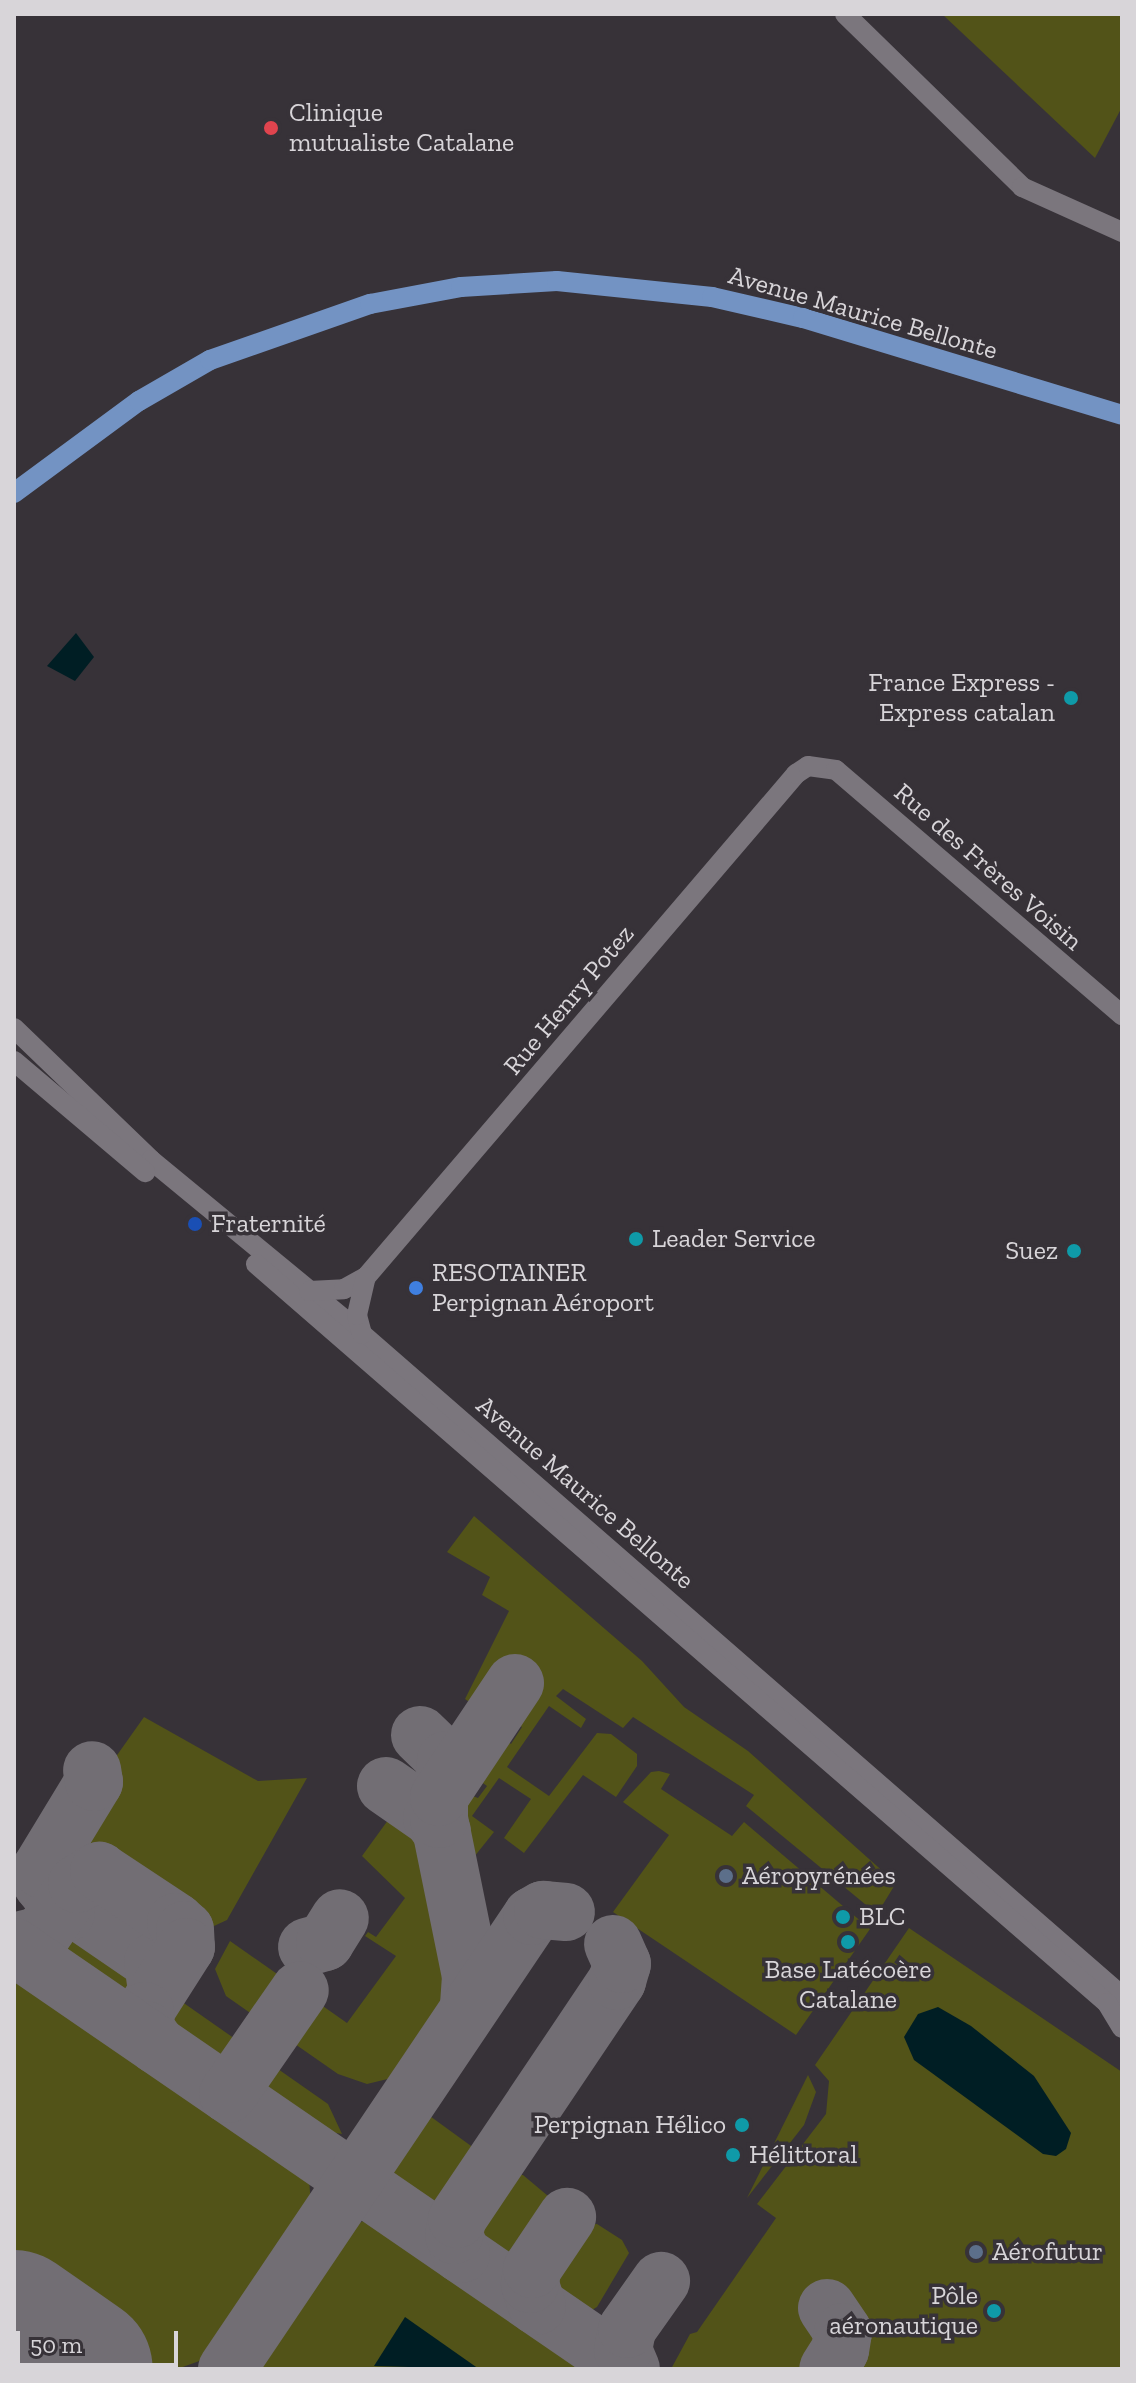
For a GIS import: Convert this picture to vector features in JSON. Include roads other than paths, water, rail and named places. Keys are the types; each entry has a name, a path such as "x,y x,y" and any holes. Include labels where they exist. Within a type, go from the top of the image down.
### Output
{"main road":[{"name":"Avenue Maurice Bellonte","path":"14,493 139,401 210,360 370,304 461,287 557,281 712,297 803,318 1122,415"}],"street":[{"path":"845,14 1022,187 1122,232"},
{"name":"Rue des Frères Voisin","path":"817,763 836,770 1122,1015"},
{"name":"Rue Henry Potez","path":"366,1277 796,774 817,763"},
{"name":"Avenue Maurice Bellonte","path":"14,1028 151,1160 362,1334 1122,1996"},
{"name":"Avenue Maurice Bellonte","path":"14,1061 1107,2003 1122,2028"},
{"path":"309,1291 344,1289 366,1277"},
{"path":"362,1334 357,1315 366,1277"}],"water":[{"path":"76,633 94,657 75,681 47,666"},
{"path":"938,2007 971,2026 1034,2076 1071,2133 1066,2149 1056,2156 1043,2154 914,2060 904,2037 918,2014"},
{"path":"405,2317 479,2369 374,2366"}],"place":[{"name":"Clinique mutualiste Catalane","path":"271,128"},
{"name":"France Express - Express catalan","path":"1071,698"},
{"name":"Fraternité","path":"195,1224"},
{"name":"Leader Service","path":"636,1239"},
{"name":"Suez","path":"1074,1251"},
{"name":"RESOTAINER Perpignan Aéroport","path":"416,1288"},
{"name":"Aéropyrénées","path":"726,1876"},
{"name":"BLC","path":"843,1917"},
{"name":"Base Latécoère Catalane","path":"848,1942"},
{"name":"Perpignan Hélico","path":"742,2125"},
{"name":"Hélittoral","path":"733,2155"},
{"name":"Aérofutur","path":"976,2252"},
{"name":"Pôle aéronautique","path":"994,2311"}]}
